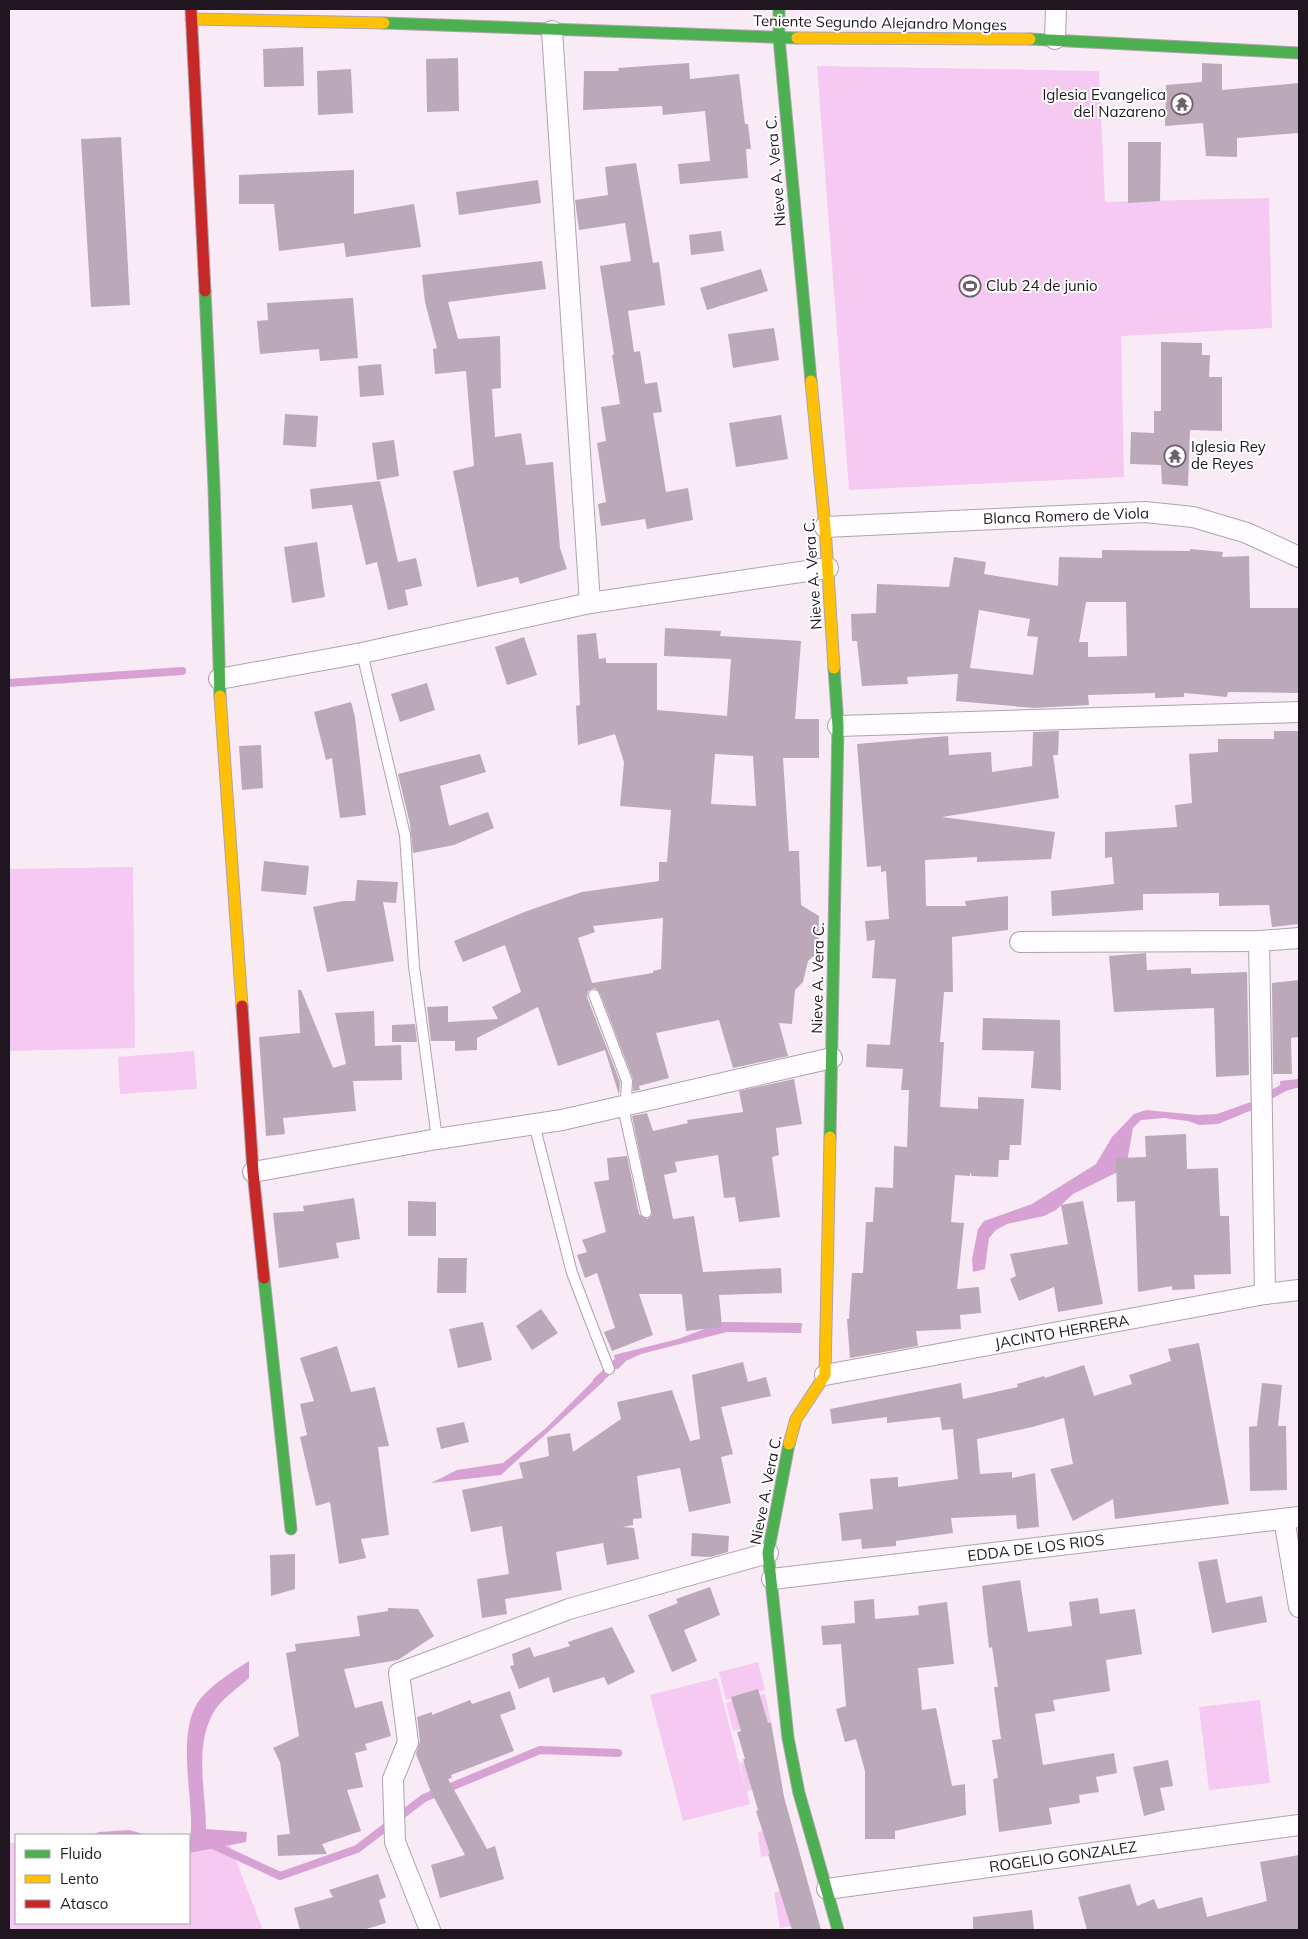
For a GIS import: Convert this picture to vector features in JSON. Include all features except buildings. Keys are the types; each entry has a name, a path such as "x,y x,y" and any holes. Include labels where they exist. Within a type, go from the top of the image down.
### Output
{"street":[{"name":"Nieve A. Vera C.","path":"779,9 779,38 825,527 838,726 825,1375 796,1419 779,1486 768,1554 788,1738 799,1793 838,1930"},
{"path":"1055,40 1056,9"},
{"name":"Teniente Segundo Alejandro Monges","path":"191,14 463,17 552,31 779,38 1055,40 1299,53"},
{"path":"191,14 214,487 220,679 253,1172 291,1529"},
{"path":"552,31 590,603"},
{"name":"Blanca Romero de Viola","path":"825,527 1144,512 1193,517 1247,533 1299,557"},
{"path":"220,679 362,653 590,603 828,568"},
{"path":"838,726 1299,712"},
{"path":"1020,942 1259,942 1299,938"},
{"path":"1259,942 1263,1086 1265,1294"},
{"path":"253,1172 437,1139 534,1124 624,1106 832,1058"},
{"name":"JACINTO HERRERA","path":"825,1375 1265,1294 1299,1290"},
{"path":"1292,1518 1299,1607"},
{"name":"EDDA DE LOS RIOS","path":"772,1579 1292,1518"},
{"path":"430,1930 396,1842 393,1779 408,1742 400,1672 569,1609 768,1554"},
{"name":"ROGELIO GONZALEZ","path":"827,1889 1299,1825"}],"lane":[{"path":"362,653 405,834 414,966 437,1139"},
{"path":"594,995 627,1081 624,1106 646,1212"},
{"path":"534,1124 572,1273 609,1369"}],"shaded area":[{"path":"817,66 1099,71 1105,202 1269,198 1272,328 1121,336 1124,477 849,490"},
{"path":"133,867 135,1048 9,1051 9,869"},
{"path":"194,1051 197,1089 120,1094 118,1057"},
{"path":"1299,1079 1299,1087 1281,1092 1280,1081"},
{"path":"1251,1102 1252,1110 1218,1124 1199,1125 1188,1121 1164,1118 1141,1120 1133,1128 1126,1168 1073,1194 1056,1210 1044,1216 1007,1224 996,1230 989,1238 985,1269 973,1272 972,1259 978,1229 984,1221 1032,1204 1096,1164 1112,1137 1134,1114 1146,1110 1197,1115 1217,1114"},
{"path":"723,1322 802,1323 801,1333 727,1332 641,1354 626,1361 617,1370 614,1355 678,1339"},
{"path":"603,1371 604,1381 501,1475 431,1483 457,1470 503,1463 546,1428"},
{"path":"249,1661 249,1678 226,1697 215,1710 204,1738 202,1768 206,1829 247,1832 246,1842 190,1853 191,1812 187,1760 189,1726 193,1711 201,1698 223,1678"},
{"path":"758,1662 765,1690 726,1700 719,1672"},
{"path":"717,1678 746,1790 740,1763 776,1755 782,1784 747,1791 750,1804 683,1821 650,1695"},
{"path":"765,1694 771,1722 733,1731 726,1703"},
{"path":"1260,1700 1270,1783 1209,1790 1199,1707"},
{"path":"787,1826 792,1850 761,1857 758,1832"},
{"path":"129,1830 143,1834 95,1834 99,1832"},
{"path":"9,1843 15,1843 15,1924 190,1924 190,1843 229,1843 263,1930 9,1930"},
{"path":"804,1887 811,1922 780,1928 774,1892"}],"waterway":[{"path":"9,683 182,671"},
{"path":"1263,1099 1285,1087 1299,1083"},
{"path":"597,1381 623,1357"},
{"path":"209,1843 280,1876 357,1849 424,1798 540,1750 618,1753"}],"traffic: fast":[{"path":"779,9 779,38 811,381"},
{"path":"384,23 797,38"},
{"path":"1030,39 1299,53"},
{"path":"205,291 214,487 220,696"},
{"path":"830,1137 838,726 834,668"},
{"path":"264,1278 291,1529"},
{"path":"789,1444 768,1553 788,1738 799,1793 838,1930"}],"traffic: slow":[{"path":"191,19 384,23"},
{"path":"797,38 1030,39"},
{"path":"811,381 825,527 834,668"},
{"path":"220,696 242,1006"},
{"path":"789,1444 796,1419 825,1375 830,1137"}],"traffic: jam":[{"path":"191,9 205,291"},
{"path":"242,1006 253,1172 264,1278"}],"place":[{"name":"Iglesia Evangelica del Nazareno","path":"1182,104"},
{"name":"Club 24 de junio","path":"970,286"},
{"name":"Iglesia Rey de Reyes","path":"1175,456"}]}
